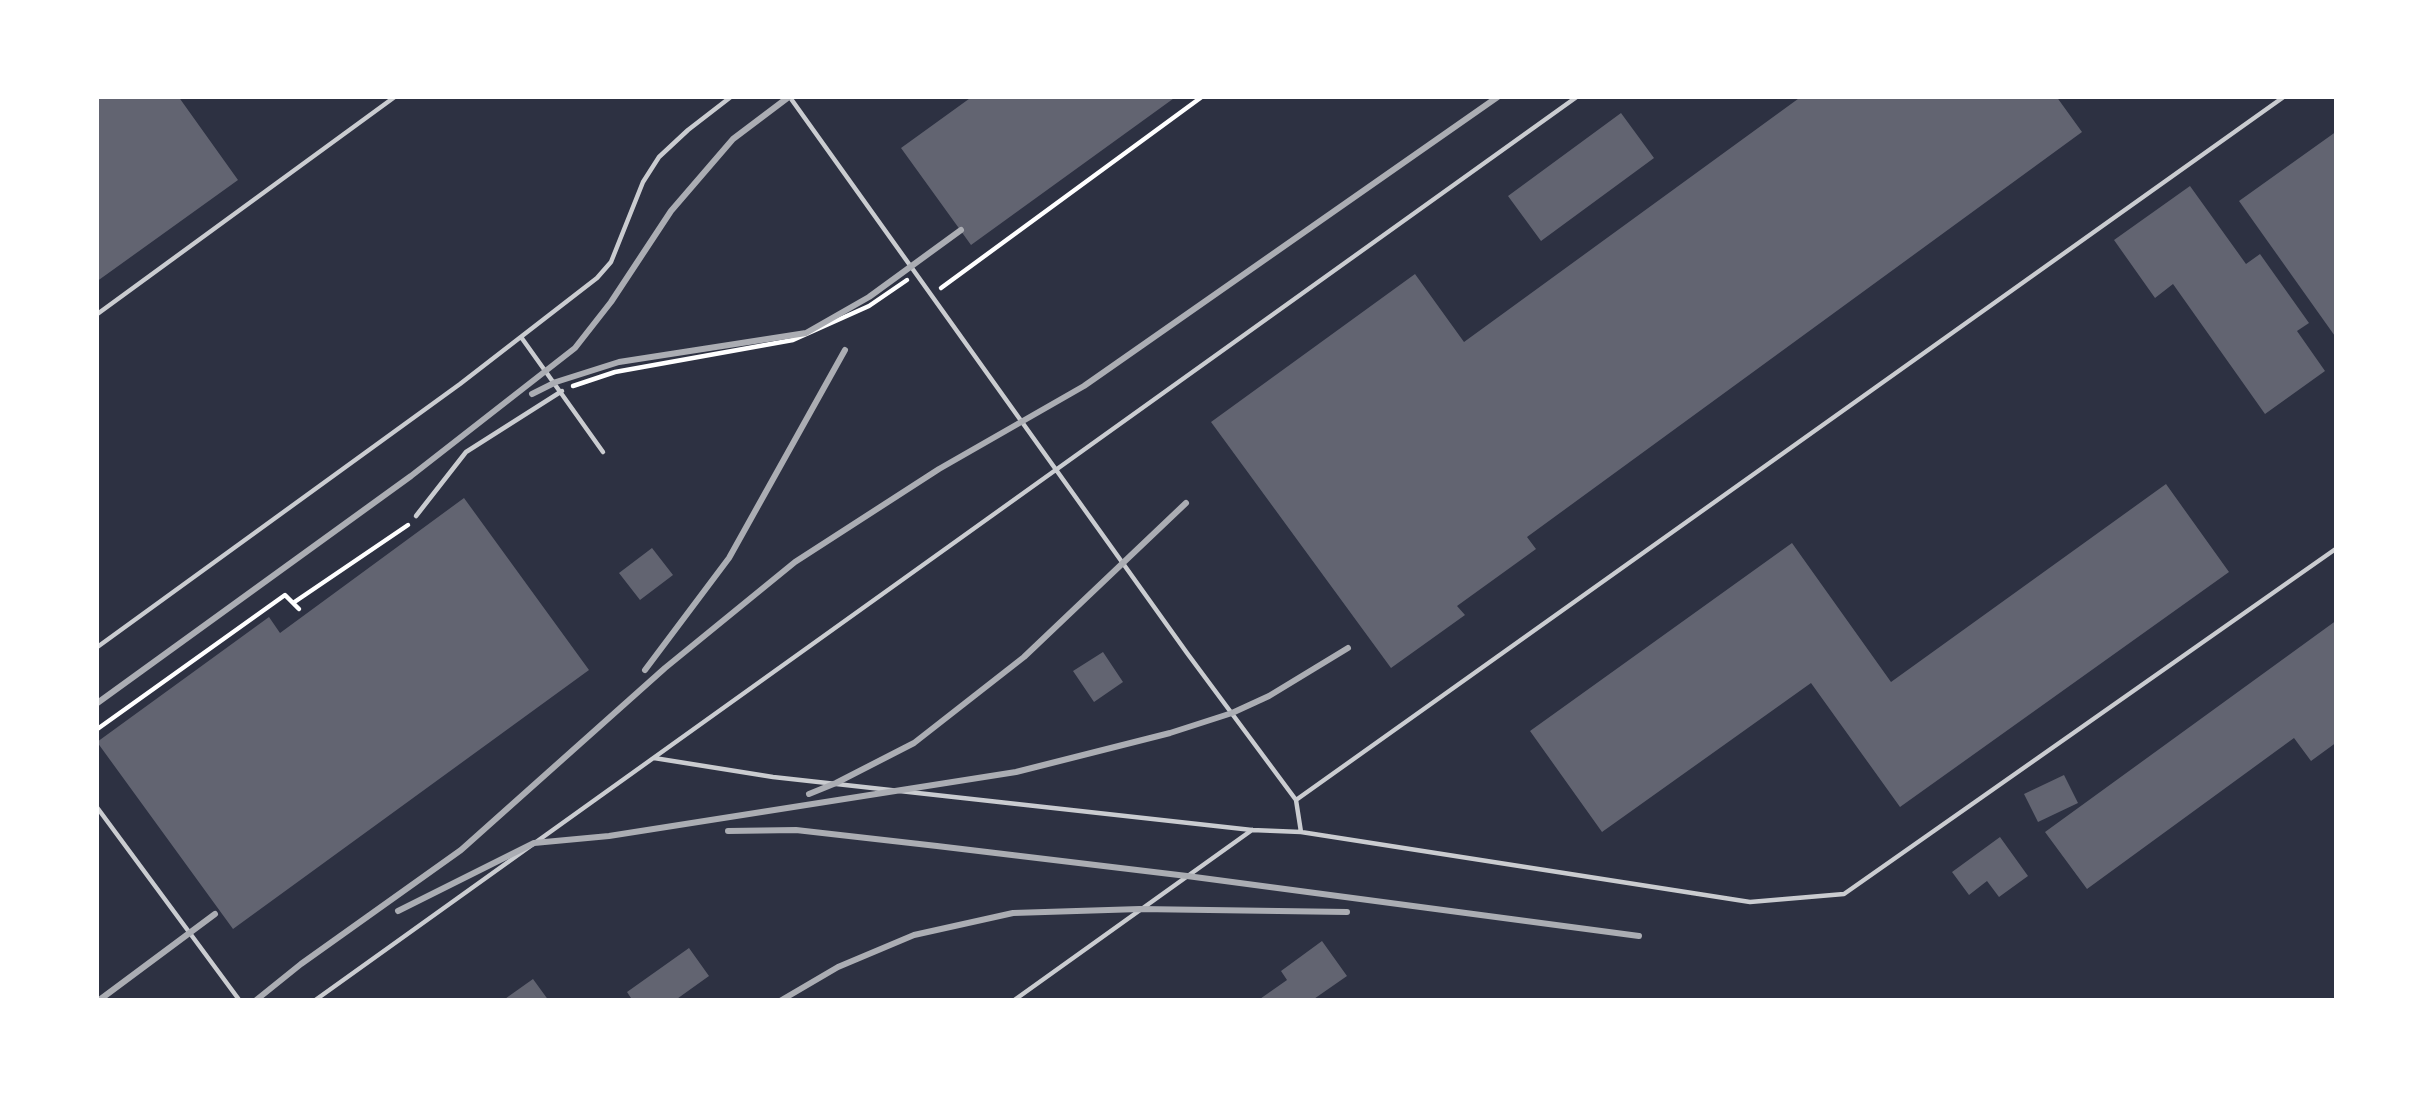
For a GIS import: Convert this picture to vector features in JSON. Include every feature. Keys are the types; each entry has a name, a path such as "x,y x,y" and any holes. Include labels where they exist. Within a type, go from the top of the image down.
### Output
{"lane":[{"path":"96,315 396,96"},
{"path":"96,648 460,384 597,278 611,262 643,182 659,157 732,96"},
{"path":"789,96 1296,800 1301,832"},
{"path":"314,1001 1578,96"},
{"path":"1296,800 2285,96"},
{"path":"521,337 603,452"},
{"path":"416,516 466,452 562,391"},
{"path":"654,758 773,777 1301,832 1750,902 1844,894 2337,548"},
{"path":"96,806 240,1001"},
{"path":"1012,1001 1252,830"}],"path":[{"path":"932,295 1203,96"},
{"path":"562,391 615,372 793,340 869,306 917,274"},
{"path":"96,730 285,595 296,606 416,516"}],"building":[{"path":"96,96 178,96 238,180 96,282"},
{"path":"973,96 1177,96 971,245 901,148"},
{"path":"1802,96 2056,96 2082,132 1527,537 1536,549 1457,606 1465,615 1391,668 1211,422 1415,274 1464,342"},
{"path":"1621,113 1654,158 1541,241 1508,196"},
{"path":"2337,131 2337,339 2239,201"},
{"path":"2190,186 2246,264 2260,254 2309,323 2297,331 2325,371 2265,414 2173,284 2155,298 2114,240"},
{"path":"2166,484 2229,572 1900,807 1811,683 1602,832 1530,731 1792,543 1891,682"},
{"path":"464,498 589,670 233,929 97,742 269,617 280,633"},
{"path":"652,548 673,575 640,600 619,573"},
{"path":"2337,620 2337,742 2311,761 2294,738 2087,889 2045,832"},
{"path":"1103,652 1123,682 1094,702 1073,671"},
{"path":"2064,775 2078,803 2038,822 2024,794"},
{"path":"2000,837 2028,876 1999,897 1987,881 1969,895 1952,872"},
{"path":"1322,941 1347,976 1311,1001 1257,1001 1287,980 1281,971"},
{"path":"689,948 709,976 674,1001 633,1001 627,992"},
{"path":"533,979 549,1001 502,1001"}],"railway":[{"path":"96,704 411,476 575,348 671,211 733,139 790,96"},
{"path":"255,1001 461,850 665,668 795,562 939,469 1084,386 1499,96"},
{"path":"532,394 619,362 806,333 869,297 961,230"},
{"path":"645,670 729,558 845,350"},
{"path":"809,794 914,743 1024,657 1186,503"},
{"path":"398,911 534,843 609,836 1016,772 1170,733 1269,696 1348,648"},
{"path":"728,831 796,830 937,846 1639,936"},
{"path":"780,1001 838,967 914,935 1013,913 1140,909 1347,912"},
{"path":"98,1001 215,914"}]}
